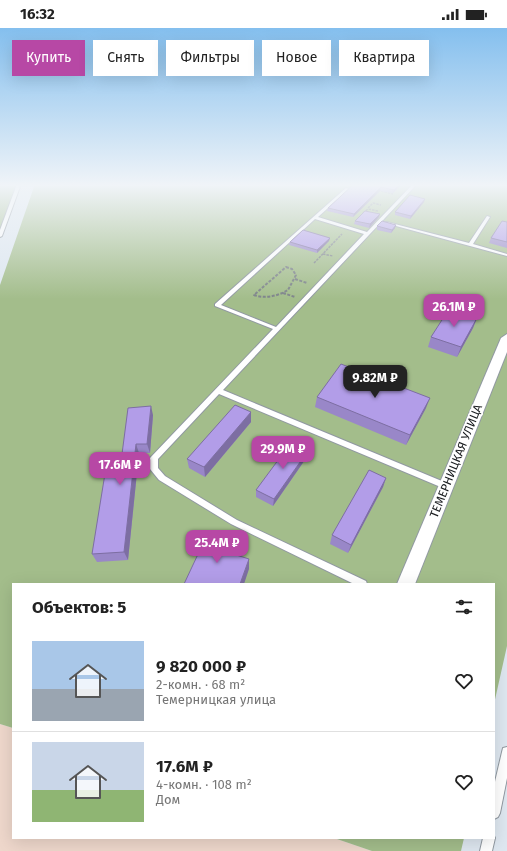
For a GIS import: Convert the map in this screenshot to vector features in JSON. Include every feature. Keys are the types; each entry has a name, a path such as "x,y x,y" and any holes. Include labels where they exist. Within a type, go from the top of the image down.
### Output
{"street":[{"name":"ТЕМЕРНИЦКАЯ УЛИЦА","path":"406,583 507,338"}],"lane":[{"path":"0,236 5,222"},
{"path":"277,329 217,305 310,222"},
{"path":"330,222 368,234"},
{"path":"361,583 234,522 162,478 154,469 154,458 379,222"},
{"path":"385,222 507,255"},
{"path":"470,245 485,222"},
{"path":"219,391 446,486"},
{"path":"495,808 507,752"},
{"path":"486,851 489,839"}],"path":[{"path":"314,263 343,234"},
{"path":"286,267 288,267 296,275 288,290 277,295 257,297 254,295 286,267"}],"shaded area":[{"path":"0,724 12,728 12,839 337,839 372,851 0,851"}],"green space":[{"path":"0,222 5,222 0,238"},
{"path":"22,222 507,222 507,646 495,700 495,583 12,583 12,728 0,724 0,285"},
{"path":"337,839 464,839 461,851 372,851"}],"building":[{"path":"381,222 396,225 392,230 377,226"},
{"path":"501,222 507,222 507,242 491,238"},
{"path":"303,230 330,238 317,250 290,242"},
{"path":"449,309 477,318 461,347 431,337"},
{"path":"341,364 430,398 410,435 317,397"},
{"path":"235,405 251,412 204,467 187,459"},
{"path":"151,406 147,444 136,444 124,552 92,554 108,455 122,454 128,408"},
{"path":"293,440 310,448 274,499 256,490"},
{"path":"369,470 386,478 351,545 332,535"},
{"path":"207,535 234,543 230,553 249,559 240,583 184,583"}]}
